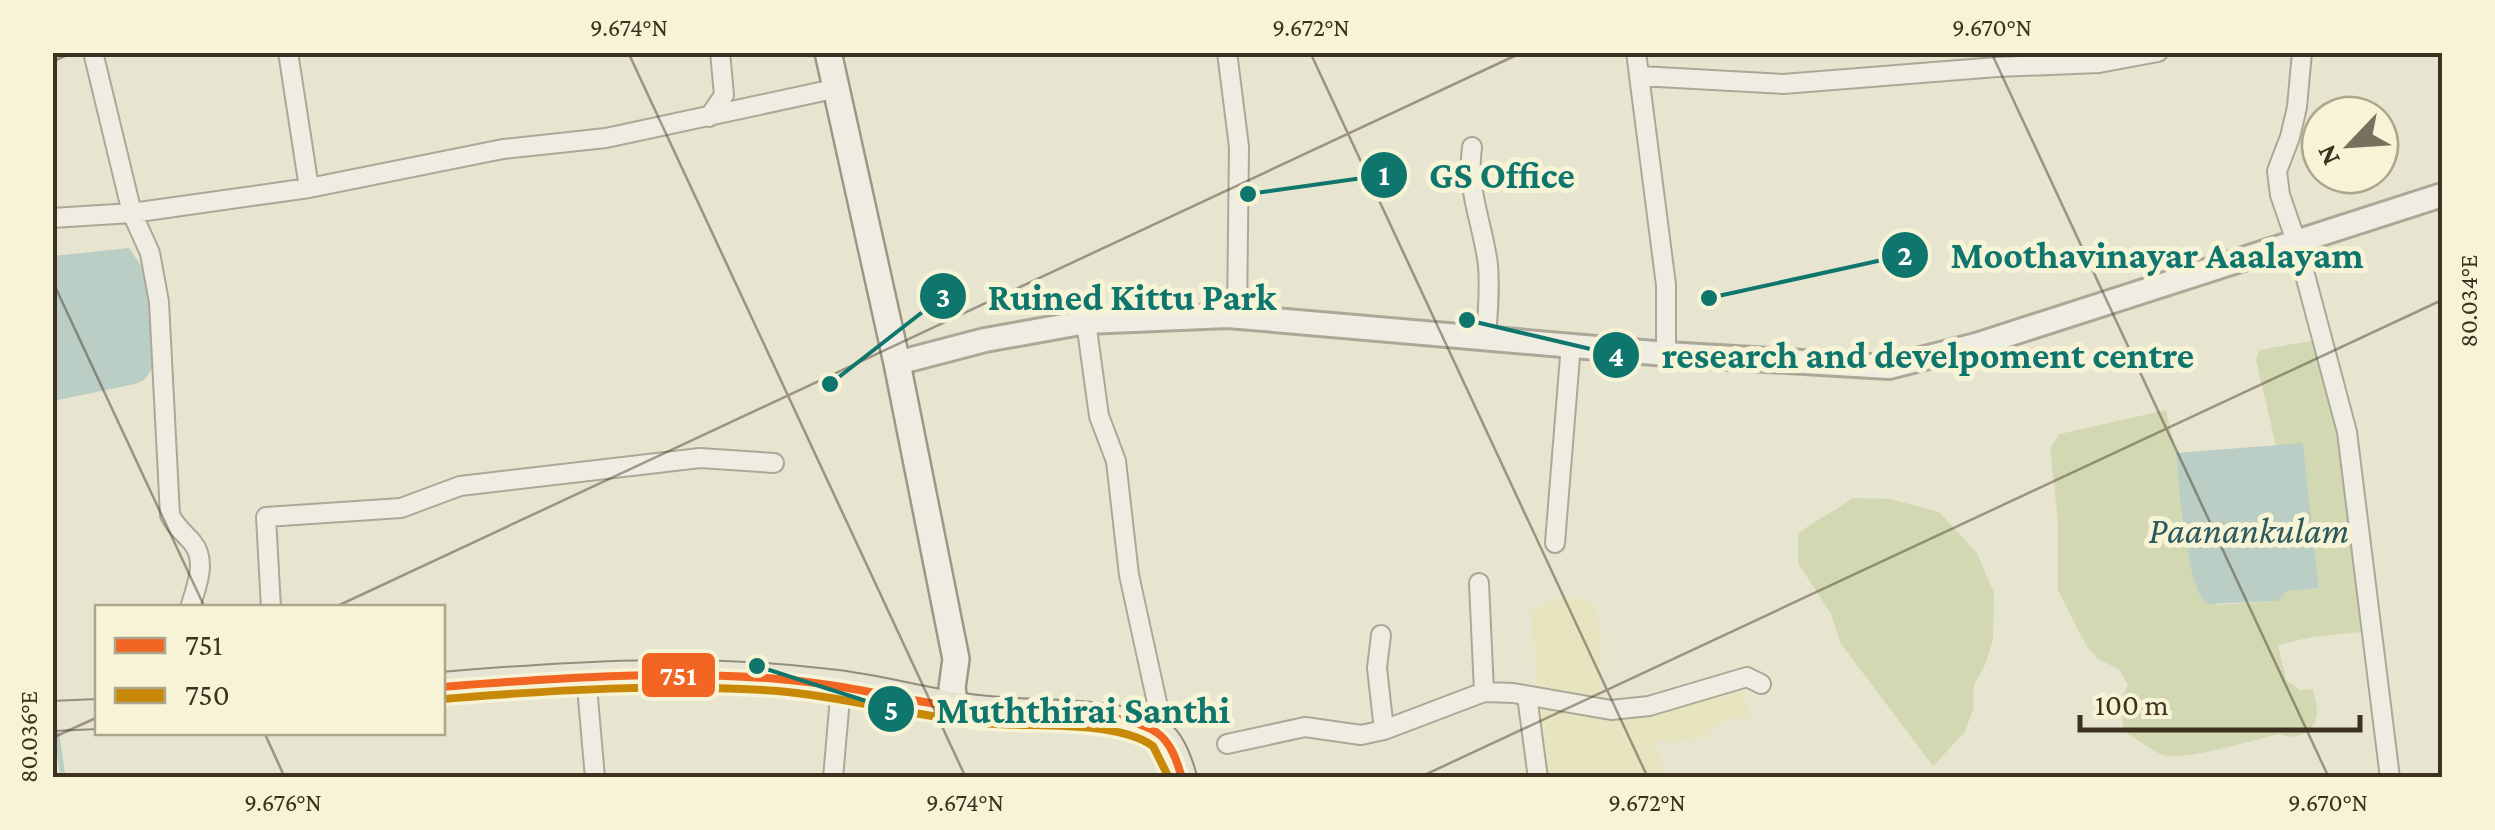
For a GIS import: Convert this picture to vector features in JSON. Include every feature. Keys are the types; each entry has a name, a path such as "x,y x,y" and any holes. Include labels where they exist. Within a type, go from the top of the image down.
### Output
{"main road":[{"path":"828,52 956,658 954,707"},
{"path":"445,688 586,675 706,676 841,686 954,707 1094,719 1152,730 1165,739 1182,778"},
{"path":"52,716 95,714"}],"street":[{"path":"93,52 132,213 150,253 160,302 170,515 178,530 195,545 201,573 191,605"},
{"path":"288,52 309,188"},
{"path":"710,118 724,95 720,52"},
{"path":"1227,52 1239,147 1237,316"},
{"path":"1636,52 1666,285 1666,354"},
{"path":"1640,76 1783,84 1997,60 2099,63 2158,52"},
{"path":"2302,52 2294,122 2277,171 2280,194 2347,432 2390,778"},
{"path":"52,218 132,213 309,188 503,149 606,138 838,88"},
{"path":"1472,147 1469,169 1474,208 1488,262 1486,337"},
{"path":"896,363 985,340 1086,322 1237,316 1666,354 1888,366 1976,345 2442,195"},
{"path":"1086,322 1100,416 1116,461 1126,559 1165,739"},
{"path":"1555,544 1571,344"},
{"path":"272,605 266,517 401,508 460,486 700,458 774,463"},
{"path":"1479,583 1484,692"},
{"path":"1381,635 1377,668 1384,730"},
{"path":"586,675 595,778"},
{"path":"1227,744 1305,727 1362,735 1484,692 1610,710 1649,706 1747,677 1761,684"},
{"path":"833,778 841,686"},
{"path":"1527,696 1538,778"}],"shaded area":[{"path":"1554,599 1593,603 1601,637 1600,708 1733,681 1743,687 1749,716 1721,722 1703,738 1667,742 1656,739 1665,777 1538,777 1527,696 1538,697 1531,612"}],"green space":[{"path":"2322,339 2337,388 2372,631 2278,645 2286,680 2300,690 2313,689 2317,714 2303,734 2280,734 2188,755 2163,755 2123,731 2122,698 2128,685 2119,669 2098,659 2087,647 2058,590 2058,521 2050,448 2060,434 2166,410 2176,453 2186,540 2217,605 2277,601 2287,591 2319,588 2303,444 2276,446 2256,360 2259,350"},
{"path":"1853,498 1890,499 1939,512 1977,553 1994,593 1993,639 1974,685 1973,709 1965,732 1933,766 1841,644 1831,614 1798,563 1798,534"}],"water":[{"path":"129,248 146,273 156,363 144,380 135,384 53,401 53,256"},
{"name":"Paanankulam","path":"2303,443 2319,588 2287,591 2277,601 2207,604 2189,557 2176,453"}],"waterway":[{"path":"56,726 63,778"}],"transit line":[{"name":"751","path":"445,687 610,676 736,676 829,685 982,711 1096,716 1140,724 1156,732 1170,746 1182,778"},
{"name":"750","path":"445,699 610,689 778,691 981,723 1116,732 1153,746 1169,778"}],"place":[{"name":"GS Office","path":"1248,194"},
{"name":"Moothavinayar Aaalayam","path":"1709,298"},
{"name":"research and develpoment centre","path":"1467,320"},
{"name":"Ruined Kittu Park","path":"830,384"},
{"name":"Muththirai Santhi","path":"757,666"}]}
